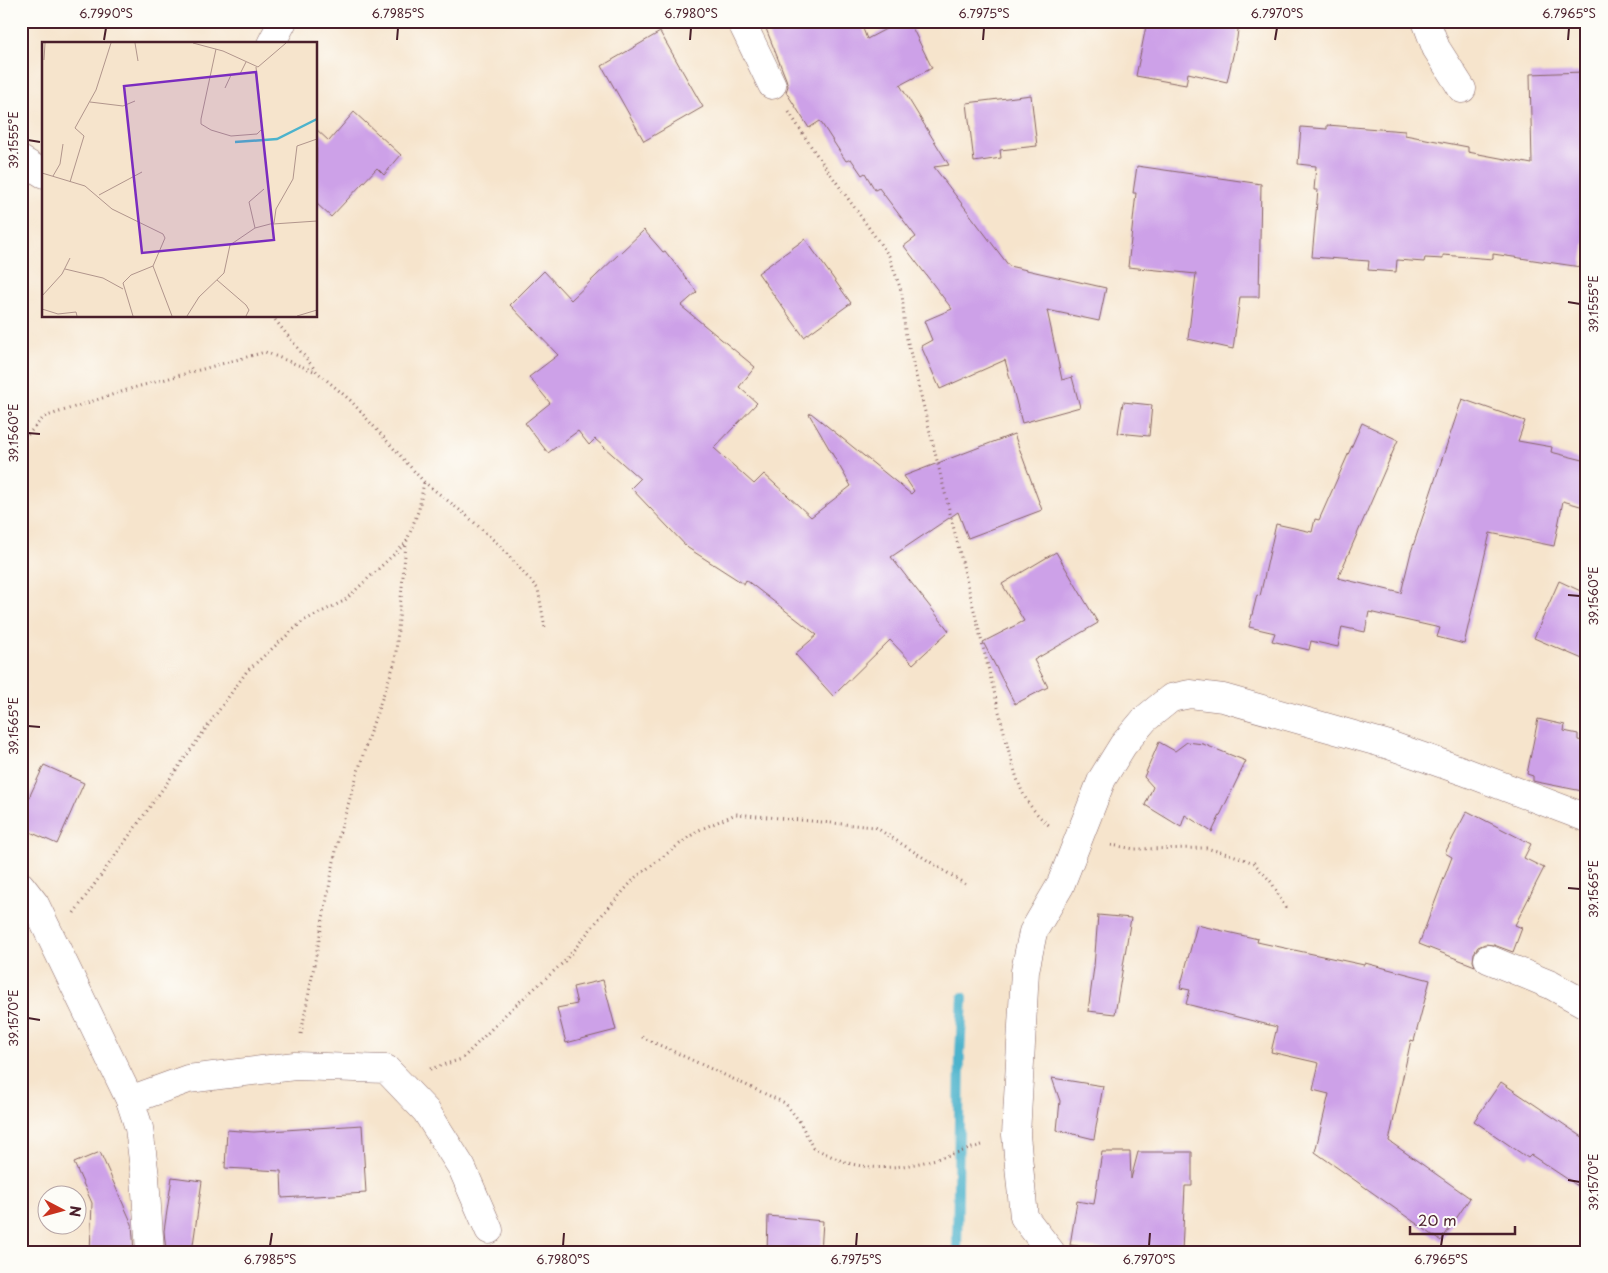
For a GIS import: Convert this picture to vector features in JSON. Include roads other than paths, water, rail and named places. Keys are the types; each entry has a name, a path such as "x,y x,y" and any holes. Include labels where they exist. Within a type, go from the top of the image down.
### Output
{"street":[{"path":"272,42 282,21"},
{"path":"741,21 772,85"},
{"path":"1426,21 1436,48 1462,89"},
{"path":"21,160 42,173"},
{"path":"1051,1252 1024,1217 1016,1134 1025,971 1033,932 1060,886 1102,779 1123,746 1146,719 1171,698 1190,694 1223,698 1389,745 1587,818"},
{"path":"21,886 35,904 130,1100 139,1128 145,1177 150,1252"},
{"path":"1488,959 1551,985 1587,1005"},
{"path":"130,1100 188,1079 295,1066 386,1069 426,1111 462,1168 489,1230"}],"waterway":[{"path":"957,1252 960,1055 963,997"}]}
